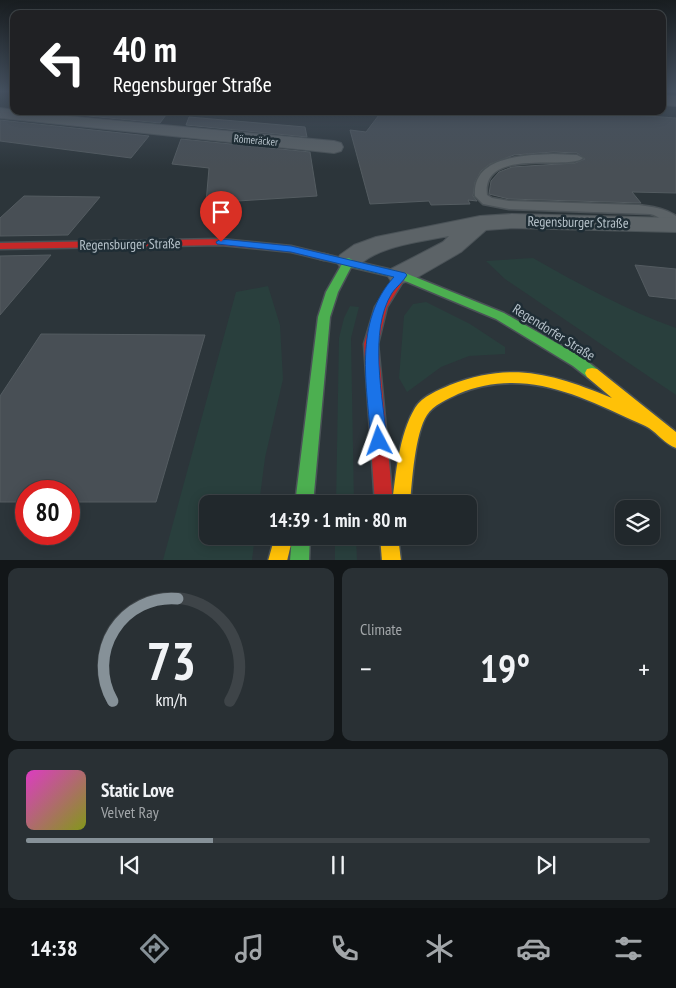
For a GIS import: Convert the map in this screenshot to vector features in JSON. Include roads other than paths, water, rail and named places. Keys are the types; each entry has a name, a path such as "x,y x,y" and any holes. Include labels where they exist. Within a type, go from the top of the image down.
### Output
{"main road":[{"name":"Regensburger Straße","path":"0,246 221,242 291,249 349,261 402,275"},
{"path":"305,495 324,317 332,292 349,261"},
{"path":"383,495 372,344 375,322 381,305 387,292 402,275"},
{"name":"Regendorfer Straße","path":"402,275 454,296 515,325 578,362 676,441"},
{"path":"403,495 408,449 421,411 451,389 480,378 507,375 535,378 580,391 658,425"},
{"path":"297,495 309,451"},
{"path":"277,560 281,545"},
{"path":"299,560 300,545"},
{"path":"390,545 392,560"},
{"path":"398,560 399,545"}],"street":[{"name":"Römeräcker","path":"37,117 334,147"},
{"name":"Regensburger Straße","path":"349,261 363,250 385,242 480,223 512,221 676,224"},
{"path":"402,275 452,247 480,223"}],"lane":[{"path":"577,158 524,158 508,162 486,174 480,184 481,196 488,201 509,205 646,210 670,216 676,224"}]}
